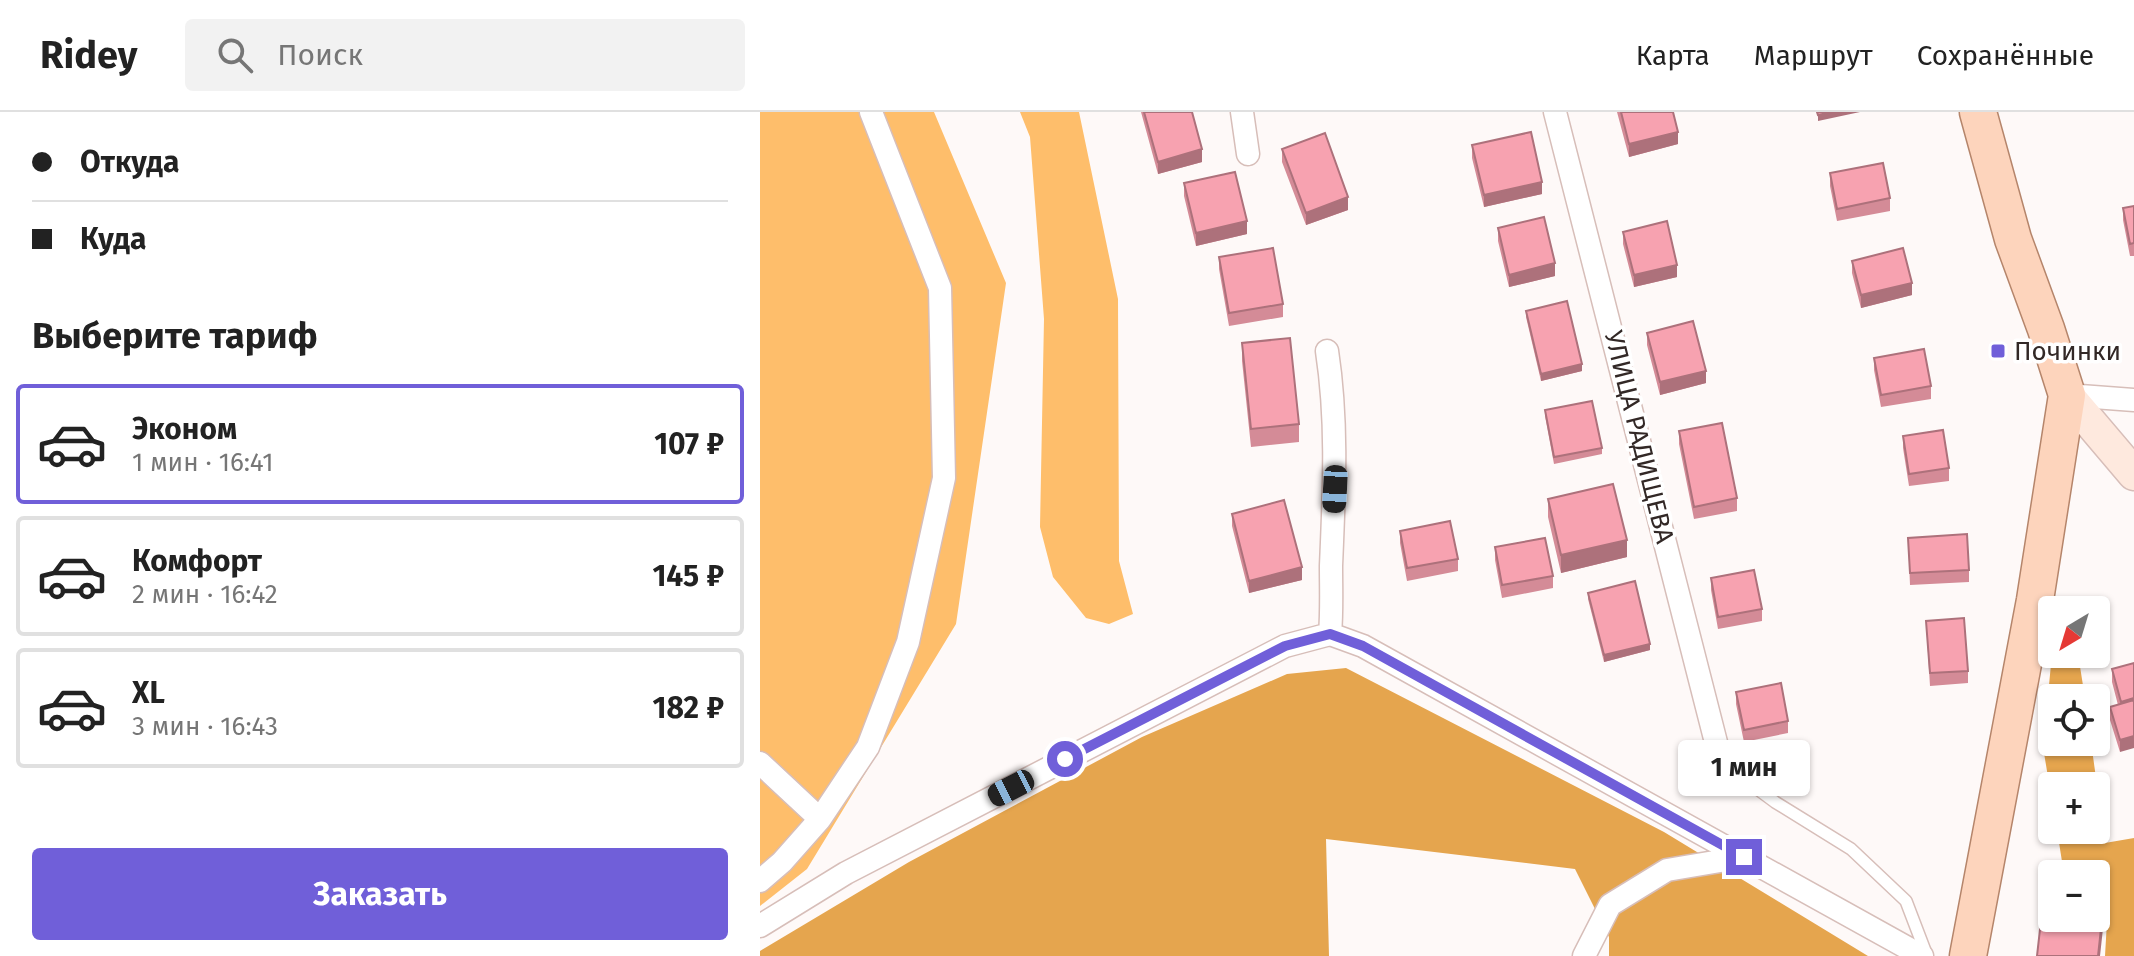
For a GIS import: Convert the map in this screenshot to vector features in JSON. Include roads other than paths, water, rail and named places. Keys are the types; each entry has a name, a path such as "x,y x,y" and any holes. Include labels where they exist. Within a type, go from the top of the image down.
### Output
{"main road":[{"path":"1968,956 2035,600 2067,395 2013,239 1978,112"}],"street":[{"path":"760,881 782,862 820,819 868,747 908,642 944,478 940,288 871,112"},
{"path":"1242,112 1248,154"},
{"name":"УЛИЦА РАДИЩЕВА","path":"1555,112 1721,762"},
{"path":"1327,351 1335,438 1330,634"},
{"path":"2067,395 2134,400"},
{"path":"2067,395 2134,474"},
{"path":"760,926 846,873 1285,646 1330,634 1363,646 1924,956"},
{"path":"760,763 820,819"},
{"path":"1584,956 1610,905 1667,870 1744,857"}],"lane":[{"path":"1721,762 1775,802 1851,849 1906,901 1924,956"}],"place":[{"name":"Починки","path":"1998,351"}]}
